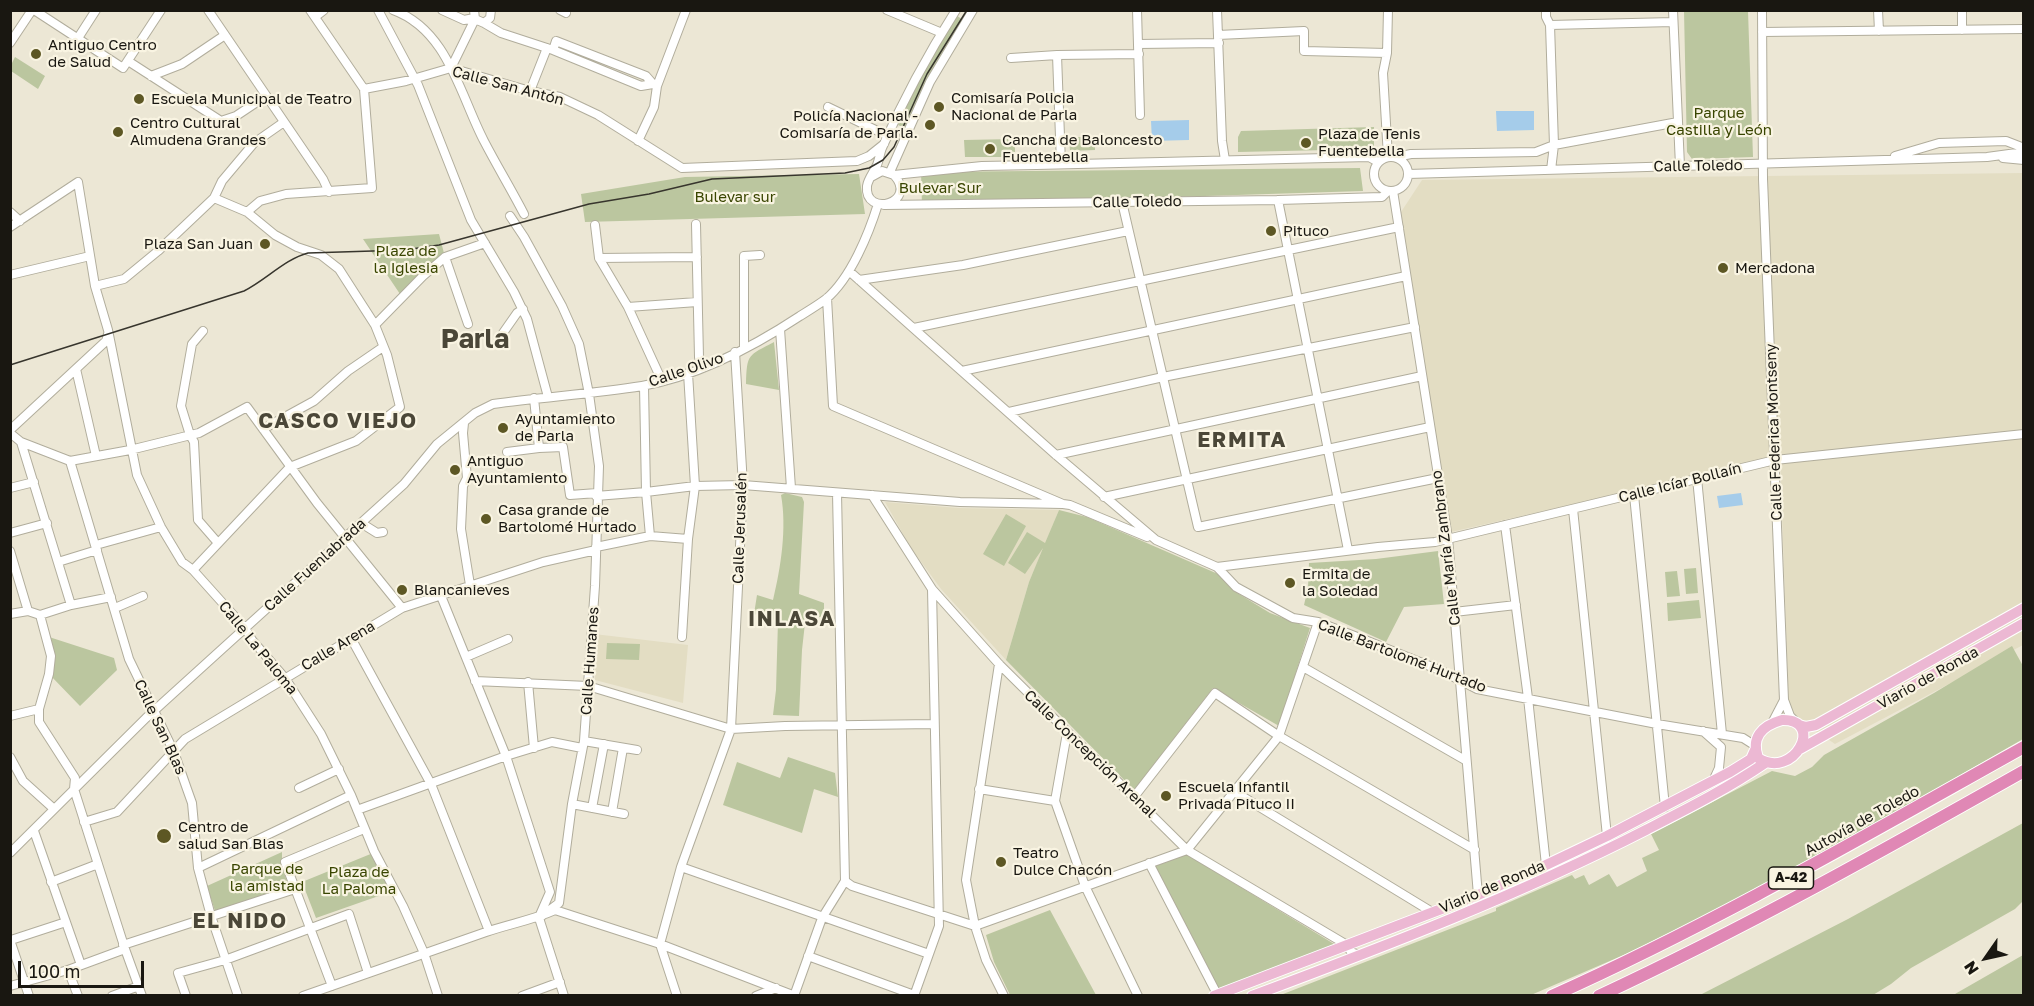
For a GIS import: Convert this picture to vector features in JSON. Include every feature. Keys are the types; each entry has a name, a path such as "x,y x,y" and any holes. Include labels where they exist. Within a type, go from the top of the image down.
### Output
{"highway":[{"name":"Autovía de Toledo","path":"1552,996 1755,898 2024,747"},
{"name":"A-42","path":"1599,996 1686,955 1859,864 2024,771"}],"main road":[{"name":"Viario de Ronda","path":"1797,723 1806,727 1816,725 2024,608"},
{"name":"Viario de Ronda","path":"1800,749 2024,624"},
{"path":"1782,720 1797,723 1803,731 1804,742 1800,749 1785,761 1765,763 1758,758 1755,747 1761,733 1772,723 1782,720"},
{"name":"Viario de Ronda","path":"1216,995 1432,912 1479,901 1713,781 1751,759 1755,747"},
{"name":"Viario de Ronda","path":"1252,996 1359,956 1479,901 1602,853 1734,784 1765,763"}],"street":[{"path":"10,43 33,10 126,65 151,76 221,121 236,116 266,96"},
{"path":"78,38 96,10"},
{"path":"126,65 161,10"},
{"path":"208,10 329,192"},
{"path":"247,212 260,201 286,194 372,188 364,89 312,14 324,10"},
{"path":"378,10 415,78 475,226 523,309 548,396"},
{"path":"393,10 418,23 435,40 452,68 484,141 524,214"},
{"path":"442,10 464,20 477,17 490,18 491,10"},
{"path":"638,141 654,107 655,85 686,10"},
{"path":"887,10 942,33"},
{"path":"892,174 900,184 899,193 895,200 881,204 870,197 867,191 868,182 907,95 956,10"},
{"path":"892,174 934,74 973,10"},
{"path":"1137,10 1140,115"},
{"path":"1217,10 1222,141 1225,160"},
{"path":"1388,10 1388,52 1383,73 1392,157"},
{"path":"1546,10 1546,17 1550,25 1554,145 1551,170"},
{"path":"1673,10 1680,166"},
{"name":"Calle Federica Montseny","path":"1761,10 1763,164 1784,700 1790,716 1797,723"},
{"path":"1878,10 1879,31"},
{"path":"1962,10 1962,30"},
{"path":"452,68 477,17"},
{"path":"477,17 501,33 550,49 641,86 655,85"},
{"path":"1550,25 1673,22"},
{"path":"1762,32 2024,29"},
{"path":"1138,44 1304,31 1304,51 1388,52"},
{"path":"151,76 182,64 225,35"},
{"path":"530,91 556,41 646,76 655,85"},
{"path":"1011,58 1139,54"},
{"path":"1057,55 1061,164"},
{"name":"Calle San Antón","path":"364,89 452,68 560,98 598,115 682,168 857,161 873,154 886,140"},
{"path":"828,107 886,140"},
{"path":"95,286 124,279 158,251 214,198 222,181 254,142 284,122"},
{"path":"1392,157 1402,161 1407,167 1408,174 1404,185 1391,191 1381,188 1373,176 1378,162 1392,157 1411,154 1536,152 1554,145 1678,122"},
{"path":"1886,159 1939,143 2006,141 2024,150"},
{"name":"Calle Toledo","path":"1987,157 2024,150"},
{"path":"871,177 882,171 892,174 982,166 1369,157 1378,162"},
{"name":"Calle Toledo","path":"1408,174 1886,159 1987,157 2024,160"},
{"name":"Calle La Paloma","path":"20,221 78,182 95,286 108,334 136,475 161,527 182,561 193,570 245,628 252,640 285,678 321,734 424,953 438,996"},
{"name":"Calle Toledo","path":"881,204 1278,200 1382,197 1391,191"},
{"name":"Calle María Zambrano","path":"1391,191 1448,538 1465,760 1479,901"},
{"path":"193,570 290,467 356,441 400,407 375,325 339,269 321,255 287,242 263,227 247,212 214,198"},
{"path":"1278,200 1347,550"},
{"path":"1122,202 1198,527 1438,478"},
{"name":"Calle Olivo","path":"464,423 483,408 493,404 644,386 702,368 744,348 780,329 827,298 849,270 881,204"},
{"path":"10,212 20,221 10,227"},
{"name":"Calle Humanes","path":"510,216 525,237 562,306 579,344 589,393 599,466 583,744 572,804 559,903 539,918"},
{"path":"696,224 699,357 702,368"},
{"path":"596,225 599,258 628,307 662,381"},
{"path":"914,328 1398,227"},
{"path":"859,280 963,265 1128,231"},
{"path":"375,325 445,257 483,238"},
{"path":"744,348 744,256 760,255"},
{"path":"10,275 90,256"},
{"path":"445,257 468,324"},
{"path":"599,258 697,257"},
{"path":"849,270 1056,455 1156,540"},
{"path":"962,371 1406,276"},
{"path":"827,298 833,406 1063,504"},
{"path":"628,307 697,302"},
{"path":"503,333 510,320 523,309"},
{"path":"1009,412 1162,376 1415,327"},
{"path":"780,329 791,488"},
{"path":"202,331 192,344 182,406 189,435 194,441 198,520 218,543"},
{"path":"108,334 106,341 10,432 21,442 70,461 130,450 199,433 247,406 290,467 402,608"},
{"path":"263,429 314,401 383,347"},
{"name":"Calle Jerusalén","path":"660,944 681,867 731,729 743,485 735,352"},
{"path":"76,369 96,456"},
{"path":"682,637 688,539 695,486 688,373"},
{"path":"1056,455 1422,376"},
{"path":"644,386 646,492 650,536"},
{"path":"534,398 539,448"},
{"path":"464,423 467,478 463,486 461,529 470,585"},
{"name":"Calle Fuenlabrada","path":"10,853 153,712 404,484 437,444 464,423"},
{"path":"1104,497 1430,428"},
{"name":"Calle Icíar Bollaín","path":"1217,567 1347,550 1423,543 1775,460 2024,434"},
{"path":"21,442 71,605"},
{"path":"507,452 563,447 570,495 743,485 960,502 1070,505 1217,567"},
{"name":"Calle San Blas","path":"70,461 129,659 174,752 192,803 198,868 211,916 238,996"},
{"path":"1697,478 1722,734"},
{"path":"10,488 34,482"},
{"path":"303,996 489,930 522,920 539,918 555,910 660,944 794,995 822,918 845,880 837,493"},
{"name":"Calle Concepción Arenal","path":"872,495 932,589 999,664 1187,850 1347,945 1351,952 1359,956"},
{"path":"1634,495 1665,807"},
{"path":"1573,509 1607,837"},
{"path":"10,533 46,523"},
{"path":"361,523 377,533 383,532"},
{"path":"1505,525 1528,698 1546,865"},
{"path":"58,562 161,527"},
{"name":"Calle Arena","path":"84,822 117,812 185,739 402,608 543,562 596,548 650,536 688,539"},
{"path":"10,551 28,611"},
{"name":"Calle Bartolomé Hurtado","path":"1217,567 1236,587 1293,618 1318,622 1431,666 1477,689 1657,724 1743,738 1755,747"},
{"path":"808,956 914,995 939,926 932,589"},
{"path":"115,608 143,596"},
{"path":"441,596 506,756 550,892 539,918 564,996"},
{"path":"10,614 28,611 40,615 71,605 111,597"},
{"path":"1454,612 1516,605"},
{"path":"40,615 51,656 49,674 39,709 39,722 71,768 75,778 74,789 84,822 142,996"},
{"path":"845,880 852,886 975,926 1187,850 1279,736 1318,622"},
{"path":"351,638 431,784 489,930"},
{"path":"466,657 508,639"},
{"path":"999,664 966,880 975,926 986,960 1004,996"},
{"path":"1303,667 1465,760"},
{"path":"475,681 588,686 731,729 934,724"},
{"path":"528,682 534,748"},
{"path":"1134,797 1215,693 1279,736 1474,850"},
{"name":"Calle Federica Montseny","path":"1772,723 1784,700"},
{"path":"10,716 39,709"},
{"path":"1703,731 1721,747 1719,768 1713,781"},
{"path":"1067,733 1055,801 1085,886 1138,996"},
{"name":"Calle Bartolomé Hurtado","path":"1743,738 1761,733"},
{"path":"357,810 506,756 552,742 604,744 637,750"},
{"path":"592,808 604,744"},
{"path":"612,812 623,748"},
{"path":"10,758 23,781 54,809"},
{"path":"299,788 339,769"},
{"path":"979,789 1055,801"},
{"path":"1235,792 1432,912"},
{"path":"198,868 351,795"},
{"path":"572,804 624,814"},
{"path":"332,986 285,862 364,829"},
{"path":"34,831 81,965"},
{"path":"1149,863 1216,995"},
{"path":"51,882 98,864"},
{"path":"681,867 929,954"},
{"path":"10,986 68,970 124,947 295,889"},
{"path":"186,996 178,973 225,960 349,914 368,973"},
{"path":"29,996 11,940 66,922"},
{"path":"660,944 676,996"},
{"path":"68,970 78,996"},
{"path":"522,996 560,982"},
{"path":"112,996 139,986"},
{"path":"756,996 776,988"}],"shaded area":[{"path":"2023,173 2023,645 1835,744 1789,713 1780,457 1451,532 1401,212 1422,180"},
{"path":"885,502 959,508 1059,510 1029,582 1006,660 941,589 911,548"},
{"path":"594,634 688,645 683,703 595,680"}],"green space":[{"name":"Parque Castilla y León","path":"1684,11 1748,11 1753,157 1692,159 1687,152"},
{"path":"956,15 963,20 928,77 905,128 898,125 912,92"},
{"path":"15,57 45,76 38,89 11,71"},
{"name":"Plaza de Tenis Fuentebella","path":"1374,127 1374,149 1238,152 1238,137 1241,131"},
{"path":"1069,137 1095,137 1095,150 1070,151"},
{"name":"Cancha de Baloncesto Fuentebella","path":"1015,139 1015,157 965,157 964,140"},
{"name":"Bulevar Sur","path":"1360,168 1363,191 922,205 921,172"},
{"name":"Bulevar sur","path":"859,174 865,214 585,222 581,194 685,177"},
{"name":"Plaza de la Iglesia","path":"439,234 445,257 402,297 363,239"},
{"path":"774,342 779,390 746,384 748,361 754,353"},
{"path":"785,493 802,497 804,502 799,594 824,603 824,618 806,614 799,716 773,715 778,621 754,614 757,595 773,600 782,548 781,495"},
{"path":"1059,510 1087,517 1218,574 1234,591 1270,613 1310,628 1279,726 1213,688 1134,790 1006,660 1029,582 1043,548 1025,574 1008,563 1027,532 1045,543"},
{"path":"1006,514 1026,526 1004,566 983,554"},
{"path":"1438,551 1444,604 1404,607 1386,642 1304,605 1308,588 1309,563 1376,559"},
{"path":"1696,568 1698,593 1686,594 1684,569"},
{"path":"1677,571 1680,596 1667,597 1665,572"},
{"path":"1699,600 1701,618 1668,621 1667,603"},
{"path":"46,636 114,658 117,670 80,706 49,674"},
{"path":"607,643 640,644 639,660 606,659"},
{"path":"2012,646 2023,666 2023,739 1910,804 1712,912 1626,954 1531,995 1278,996 1496,911 1496,908 1572,875 1575,879 1584,875 1589,885 1609,874 1617,887 1647,871 1642,858 1659,850 1651,834 1772,771 1795,776 1812,767 1824,755"},
{"path":"788,757 835,773 838,797 814,789 802,833 723,805 737,762 780,778"},
{"path":"2023,823 2023,901 2015,909 1911,968 1873,995 1700,995 1848,919"},
{"name":"Parque de la amistad","path":"282,852 282,867 289,887 216,914 207,886"},
{"name":"Plaza de La Paloma","path":"373,853 390,892 316,918 302,882"},
{"path":"1186,854 1344,950 1221,993 1152,864"},
{"path":"1050,910 1096,995 1010,995 994,962 986,935"},
{"path":"2023,955 2023,995 1952,995 1955,994"}],"water":[{"path":"1496,111 1534,111 1534,130 1497,131"},
{"path":"1189,120 1189,140 1152,141 1151,121"},
{"path":"1741,493 1743,505 1719,508 1717,496"}],"tram line":[{"path":"10,365 244,291 291,260 308,253 405,250 439,245 589,204 649,194 712,179 845,173 869,168 883,160 894,147 927,74 967,10"}],"place":[{"name":"Antiguo Centro de Salud","path":"36,54"},
{"name":"Escuela Municipal de Teatro","path":"139,99"},
{"name":"Comisaría Policia Nacional de Parla","path":"939,107"},
{"name":"Policía Nacional - Comisaría de Parla.","path":"930,125"},
{"name":"Centro Cultural Almudena Grandes","path":"118,132"},
{"name":"Plaza de Tenis Fuentebella","path":"1306,143"},
{"name":"Cancha de Baloncesto Fuentebella","path":"990,149"},
{"name":"Pituco","path":"1271,231"},
{"name":"Plaza San Juan","path":"265,244"},
{"name":"Mercadona","path":"1723,268"},
{"name":"Ayuntamiento de Parla","path":"503,428"},
{"name":"Antiguo Ayuntamiento","path":"455,470"},
{"name":"Casa grande de Bartolomé Hurtado","path":"486,519"},
{"name":"Ermita de la Soledad","path":"1290,583"},
{"name":"Blancanieves","path":"402,590"},
{"name":"Escuela Infantil Privada Pituco II","path":"1166,796"},
{"name":"Centro de salud San Blas","path":"164,836"},
{"name":"Teatro Dulce Chacón","path":"1001,862"}],"district":[{"name":"Parla","path":"475,339"},
{"name":"CASCO VIEJO","path":"338,421"},
{"name":"ERMITA","path":"1242,440"},
{"name":"INLASA","path":"792,619"},
{"name":"EL NIDO","path":"240,921"}]}
